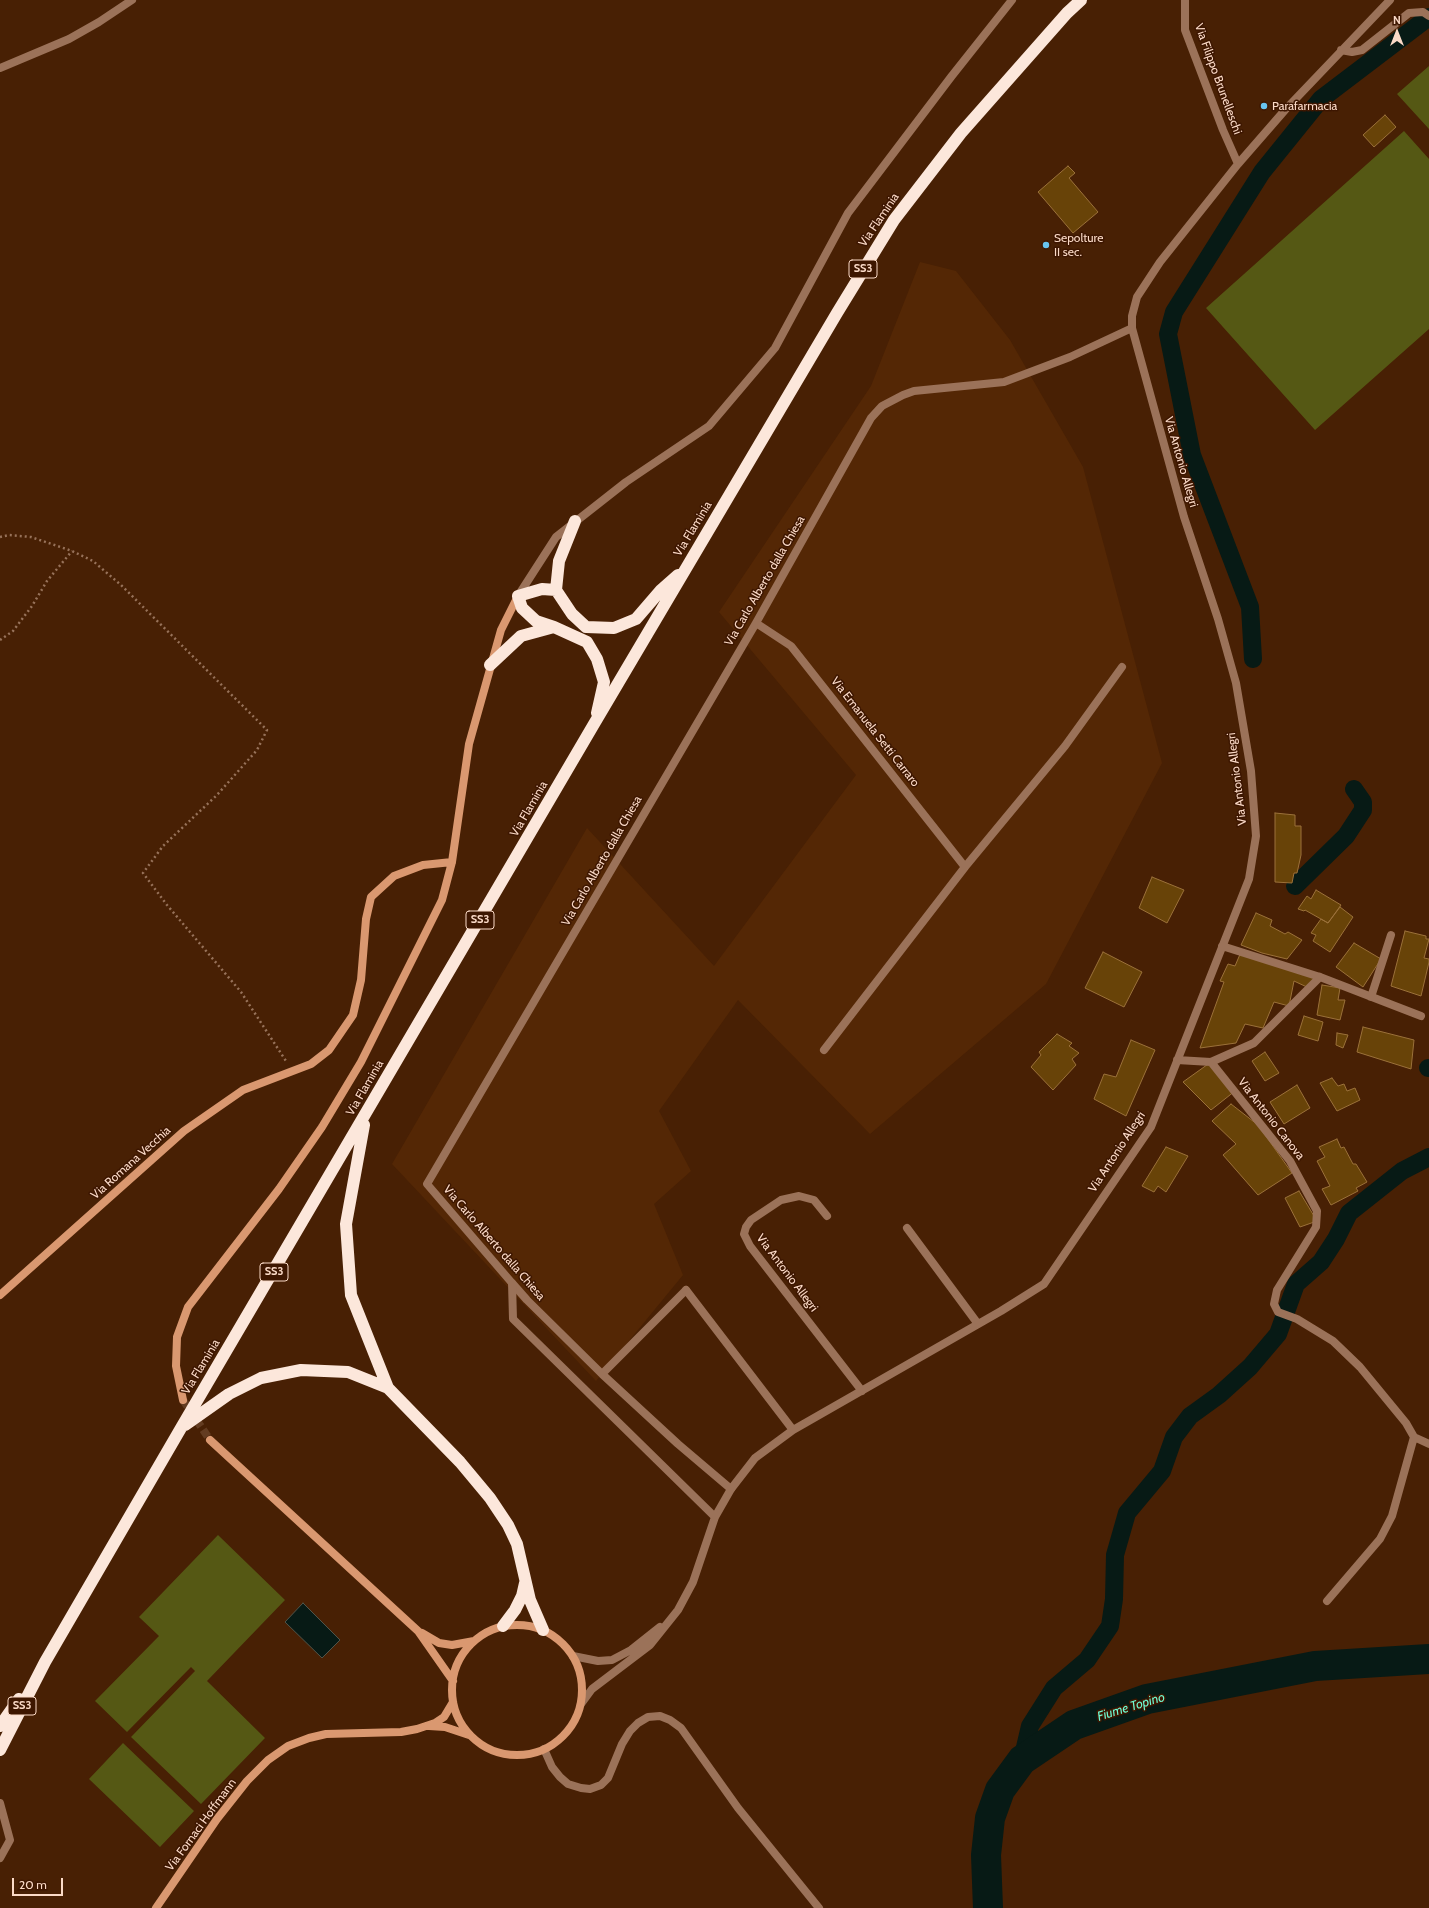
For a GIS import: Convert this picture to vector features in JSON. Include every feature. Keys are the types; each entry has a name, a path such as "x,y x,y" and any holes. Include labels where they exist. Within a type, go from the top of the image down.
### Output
{"highway":[{"name":"Via Flaminia","path":"45,1662 594,724 837,313 894,220 961,133 1067,12 1081,0"},
{"path":"575,521 559,561 556,590 572,614 586,627 614,628 636,619 661,590 686,568"},
{"path":"556,590 542,589 518,596 522,608 536,621 554,627 587,642 597,659 604,682 594,724"},
{"path":"490,665 521,636 554,627"},
{"path":"365,1116 346,1224 351,1295 388,1388 460,1462 490,1498 508,1525 517,1544 530,1600 543,1630"},
{"path":"181,1428 230,1394 261,1378 301,1370 348,1372 388,1388"},
{"path":"503,1626 515,1610 522,1596 525,1582"},
{"name":"SS3","path":"0,1726 45,1662"},
{"name":"SS3","path":"0,1750 45,1662"}],"main road":[{"path":"183,1400 176,1366 177,1337 188,1307 279,1189 322,1127 362,1062 442,900 452,862 469,744 501,630 518,596"},
{"name":"Via Romana Vecchia","path":"0,1295 184,1131 243,1090 310,1064 329,1050 353,1014 361,980 366,919 371,897 394,876 423,865 452,862"},
{"path":"210,1440 418,1631 453,1681"},
{"path":"427,1726 445,1727 462,1732 495,1751 511,1754 533,1753 544,1749 562,1736 571,1726 581,1704 582,1680 573,1656 560,1640 543,1630 517,1625 503,1626 484,1634 474,1641 459,1660 453,1681 453,1702 457,1715 472,1737"},
{"path":"418,1631 439,1643 452,1645 474,1641"},
{"path":"427,1726 444,1717 453,1702"},
{"name":"Via Fornaci Hoffmann","path":"156,1908 217,1819 247,1781 268,1760 288,1746 309,1738 326,1734 401,1732 427,1726"}],"street":[{"path":"0,68 69,39 99,22 132,0"},
{"path":"518,596 556,537 626,482 709,426 775,348 848,213 951,77 1012,0"},
{"name":"Via Filippo Brunelleschi","path":"1185,0 1185,30 1223,130 1238,164"},
{"name":"Via Filippo Brunelleschi","path":"1160,262 1238,164 1285,110 1390,0"},
{"path":"1341,50 1352,52 1362,50 1409,13 1426,14"},
{"name":"Via Antonio Allegri","path":"678,1610 693,1582 716,1517 731,1489 755,1458 793,1430 978,1324 1044,1284 1151,1127 1249,879 1256,836 1251,771 1236,683 1218,619 1184,517 1132,328 1137,297 1160,262"},
{"name":"Via Carlo Alberto dalla Chiesa","path":"731,1489 678,1444 602,1374 527,1300 427,1184 756,623 871,418 882,406 896,398 914,391 1004,382 1070,357 1132,328"},
{"name":"Via Emanuela Setti Carraro","path":"756,623 791,646 965,866"},
{"path":"824,1050 965,866 1065,746 1122,667"},
{"path":"1371,997 1391,935"},
{"path":"1222,946 1320,978 1421,1016"},
{"path":"1177,1060 1211,1062 1254,1044 1320,978"},
{"name":"Via Antonio Canova","path":"1211,1062 1290,1161 1317,1211 1316,1227 1277,1290 1274,1304 1278,1312 1297,1319 1334,1341 1360,1367 1406,1423 1414,1438"},
{"name":"Via Antonio Allegri","path":"827,1216 814,1200 799,1196 781,1200 751,1220 746,1227 744,1234 750,1246 862,1391"},
{"path":"907,1228 978,1324"},
{"path":"512,1283 513,1319 716,1517"},
{"path":"602,1374 686,1290 793,1430"},
{"path":"1327,1601 1380,1539 1386,1528 1392,1516 1414,1438 1429,1444"},
{"path":"573,1656 598,1661 612,1660 630,1650 651,1635 678,1610"},
{"path":"581,1704 592,1689 650,1645 678,1610"},
{"path":"544,1749 552,1767 568,1784 581,1788 590,1788 601,1785 608,1778 622,1744 638,1722 648,1718 660,1716 670,1720 681,1728 738,1808 819,1908"},
{"path":"0,1803 10,1840 0,1858"}],"path":[{"path":"0,537 10,535 31,537 72,551 93,561 121,585 267,730 257,750 217,795 163,846 143,873 167,905 241,992 293,1071"},
{"path":"0,640 13,632 47,582 72,551"}],"shaded area":[{"path":"1429,66 1429,129 1397,94"},
{"path":"1404,131 1429,159 1429,329 1315,430 1206,308"},
{"path":"920,262 956,271 1010,340 1083,467 1162,763 1046,984 870,1134 738,1000 659,1111 691,1171 654,1204 683,1275 596,1381 392,1164 587,828 714,966 856,775 719,612 871,386"},
{"path":"218,1535 285,1600 207,1681 265,1738 201,1804 131,1737 195,1671 191,1667 127,1732 95,1701 159,1636 139,1617"},
{"path":"123,1743 194,1811 160,1847 89,1779"}],"water":[{"path":"303,1603 340,1640 322,1658 285,1622"}],"building":[{"path":"1385,115 1396,127 1374,147 1363,135"},
{"path":"1068,166 1075,173 1069,178 1098,212 1073,233 1038,192"},
{"path":"1275,813 1295,815 1295,826 1301,826 1301,855 1297,873 1294,873 1292,883 1275,882"},
{"path":"1152,877 1184,890 1167,923 1139,908"},
{"path":"1316,890 1341,905 1328,923 1305,910 1298,909 1307,896 1311,899"},
{"path":"1340,907 1353,917 1330,952 1313,941 1316,935 1311,933 1321,919 1328,923"},
{"path":"1256,913 1272,920 1270,926 1285,934 1288,932 1302,940 1287,959 1262,953 1241,945"},
{"path":"1405,931 1426,936 1426,939 1429,939 1424,958 1429,959 1429,962 1421,996 1391,986"},
{"path":"1354,943 1381,959 1363,987 1336,967"},
{"path":"1103,952 1142,972 1124,1007 1085,988"},
{"path":"1241,952 1320,977 1309,988 1294,981 1289,1006 1274,1002 1263,1028 1245,1024 1236,1043 1200,1048 1224,982 1220,981 1228,964 1235,966"},
{"path":"1322,985 1340,988 1338,1000 1345,1000 1340,1020 1317,1015"},
{"path":"1304,1016 1323,1022 1318,1041 1298,1035"},
{"path":"1363,1027 1414,1040 1411,1069 1357,1052"},
{"path":"1337,1033 1348,1035 1343,1048 1336,1045"},
{"path":"1057,1034 1072,1043 1069,1046 1079,1053 1072,1059 1076,1065 1053,1090 1031,1067 1041,1055 1039,1052"},
{"path":"1131,1040 1155,1050 1126,1116 1094,1099 1104,1074 1116,1077"},
{"path":"1265,1052 1279,1073 1265,1081 1252,1061"},
{"path":"1211,1062 1235,1091 1211,1110 1183,1082"},
{"path":"1332,1078 1338,1086 1344,1084 1347,1091 1355,1088 1360,1100 1337,1111 1320,1083"},
{"path":"1297,1085 1310,1108 1284,1124 1270,1102"},
{"path":"1231,1104 1258,1125 1292,1173 1258,1195 1223,1155 1236,1144 1212,1121"},
{"path":"1337,1139 1341,1148 1344,1147 1353,1164 1356,1164 1367,1182 1356,1188 1358,1191 1331,1205 1322,1189 1330,1186 1317,1161 1325,1157 1319,1147"},
{"path":"1166,1147 1188,1156 1166,1192 1158,1186 1154,1192 1142,1186"},
{"path":"1299,1191 1317,1221 1300,1227 1285,1198"}],"waterway":[{"path":"1253,659 1250,607 1192,455 1168,334 1174,312 1262,172 1321,99 1429,17"},
{"path":"1295,886 1346,836 1363,810 1363,802 1354,789"},
{"path":"1022,1760 1030,1726 1054,1688 1087,1660 1110,1626 1114,1599 1115,1555 1127,1513 1162,1471 1174,1437 1190,1416 1219,1395 1250,1367 1278,1334 1296,1284 1321,1262 1336,1239 1349,1213 1402,1171 1429,1157"},
{"name":"Fiume Topino","path":"988,1908 986,1855 990,1818 1000,1790 1022,1760 1074,1725 1147,1699 1315,1666 1429,1659"}],"tunnel":[{"path":"183,1400 210,1440"}],"place":[{"name":"Parafarmacia","path":"1264,106"},
{"name":"Sepolture II sec.","path":"1046,245"}]}
